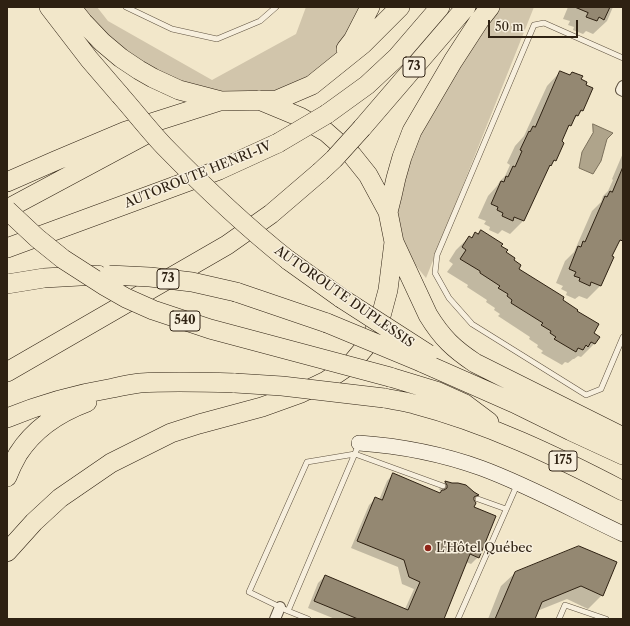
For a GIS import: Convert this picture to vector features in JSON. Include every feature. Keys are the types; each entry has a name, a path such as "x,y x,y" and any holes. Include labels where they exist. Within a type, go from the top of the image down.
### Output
{"highway":[{"name":"AUTOROUTE DUPLESSIS","path":"49,7 89,59 164,145 221,202 263,240 288,260 425,358 571,431 623,455"},
{"path":"71,7 102,42 133,66 153,78 179,90 221,101"},
{"path":"333,68 353,40 370,7"},
{"path":"7,182 126,131 221,101 277,100 290,95 312,85 363,44 400,7"},
{"name":"AUTOROUTE HENRI-IV","path":"7,248 219,170 278,143 327,114 367,85 396,57 440,7"},
{"name":"73","path":"7,372 228,245 271,214 320,172 362,128 466,7"},
{"path":"388,212 402,157 412,131 453,61 490,7"},
{"path":"259,100 300,117 326,132 352,155 368,175 388,212 394,242 428,315 444,339 460,354 482,367 623,437"},
{"path":"7,209 137,139 180,114"},
{"name":"540","path":"7,209 37,238 63,259 126,298 153,310 210,329 390,377 436,391 465,404 503,433"},
{"path":"7,552 34,522 60,498 111,463 171,433 262,407 301,393 326,381 351,364 366,346 381,316 388,290 394,242"},
{"path":"7,284 44,278 109,275 150,277 192,282 236,292 425,358"},
{"path":"7,477 18,454 33,435 51,420 73,407 99,398 180,382"},
{"path":"7,418 21,412 91,391 139,383 235,383 282,386 384,398 412,403 454,415 503,433"},
{"name":"175","path":"503,433 595,476 623,491"}],"street":[{"path":"623,86 621,90 623,91"},
{"path":"357,448 395,446 433,454 481,468 518,483 623,534"},
{"path":"275,619 284,609"}],"lane":[{"path":"126,7 172,29 217,39 260,21 276,7"},
{"path":"623,58 544,23 534,25 437,255 435,273 449,298 472,324 586,395 601,389 623,337"},
{"path":"284,609 357,448"},
{"path":"308,619 249,592 307,462 357,448 443,486"},
{"path":"458,619 518,483"},
{"path":"478,499 506,509"},
{"path":"559,619 565,605 606,619"}],"shaded area":[{"path":"71,7 97,7 108,21 212,80 296,34 306,7 370,7 361,25 312,85 221,101 153,78"},
{"path":"490,7 534,7 426,278 412,261 406,249 395,213 396,178"},
{"path":"593,124 613,133 607,139 601,161 593,174 579,168 582,152 593,133"}],"building":[{"path":"575,7 610,7 604,20 599,17 597,21 586,17 588,13"},
{"path":"560,71 570,75 572,72 583,76 581,79 587,82 586,85 593,88 583,111 581,110 578,116 576,115 571,126 569,125 562,141 564,143 556,161 554,160 551,166 550,165 524,221 514,217 513,221 502,216 503,213 497,210 498,207 491,204 501,181 504,182 513,166 515,167 522,151 520,150 529,131 530,132 533,126 535,127"},
{"path":"623,167 623,241 620,240 612,256 614,257 601,286 591,282 590,286 579,281 580,278 574,276 576,272 569,269 578,246 581,247 583,241 585,242 605,196 607,197 610,191 612,192"},
{"path":"481,230 503,244 501,246 508,250 506,252 515,258 514,260 521,265 519,269 564,297 563,300 578,310 577,311 599,324 594,333 600,337 595,344 591,342 588,347 586,345 583,350 578,348 576,352 554,339 556,337 550,333 551,331 541,325 543,323 511,303 512,300 507,296 508,294 498,288 500,286 480,273 480,271 460,259 466,250 462,247 469,236 472,238 475,232 478,234"},
{"name":"L'Hôtel Québec","path":"393,473 440,493 442,490 447,488 445,481 466,485 479,495 474,497 476,503 474,507 496,516 479,558 470,554 444,619 358,619 314,601 325,575 408,610 420,582 409,577 404,560 357,541 375,497 382,500"},
{"path":"579,546 617,562 603,596 581,586 542,602 535,619 495,619 515,572"}],"place":[{"name":"L'Hôtel Québec","path":"428,548"}]}
